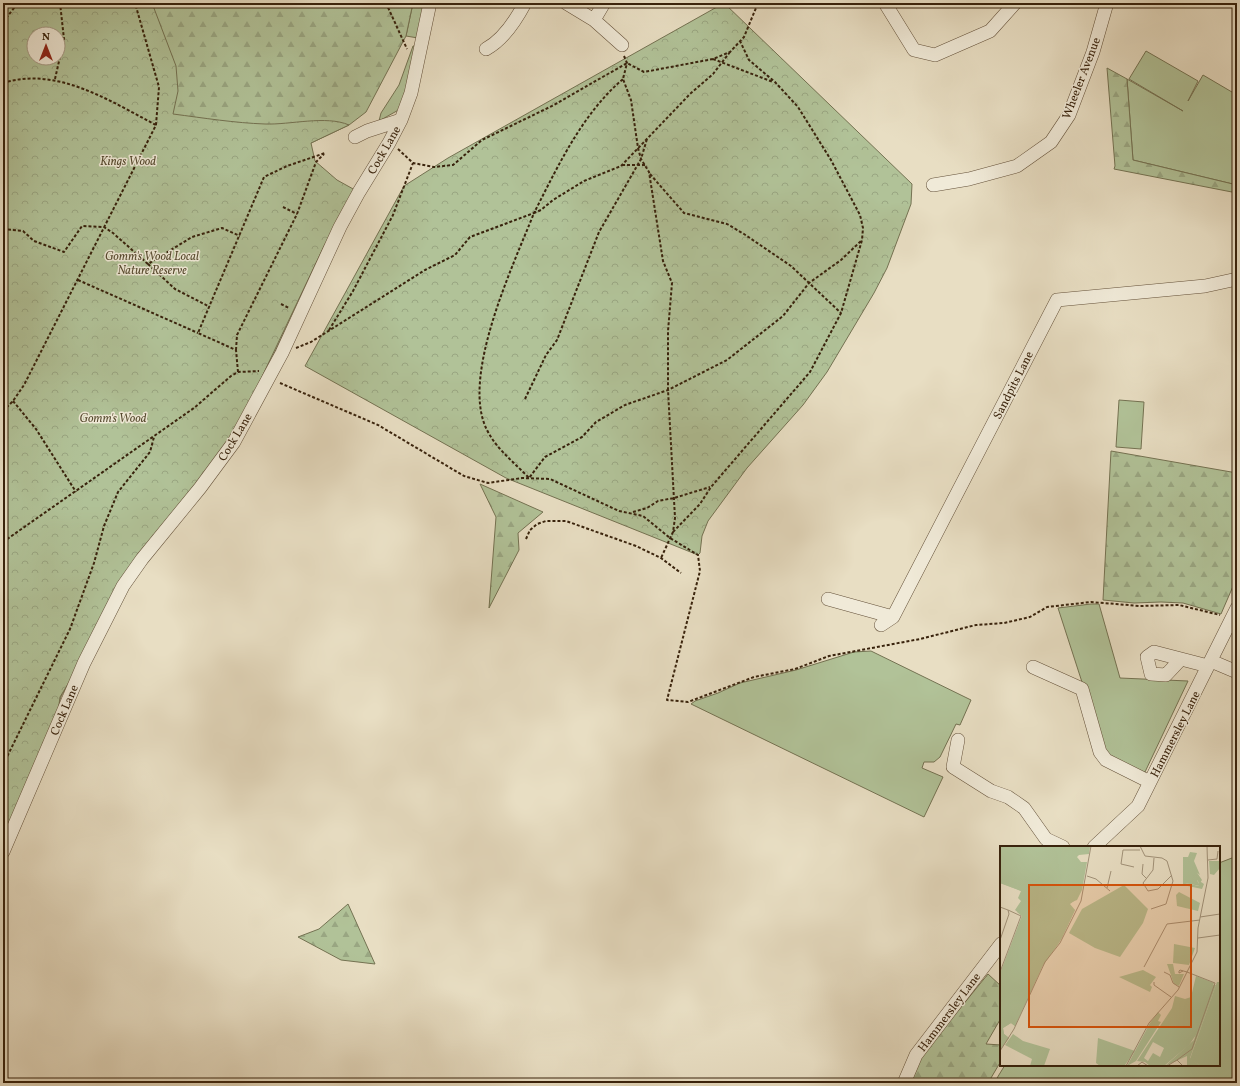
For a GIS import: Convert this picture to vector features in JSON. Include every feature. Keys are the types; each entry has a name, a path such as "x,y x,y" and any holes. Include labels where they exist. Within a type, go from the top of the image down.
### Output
{"street":[{"name":"Cock Lane","path":"3,852 84,663 124,586 142,559 172,520 200,488 234,442 282,353 340,227 401,120 411,92 417,68 430,3"},
{"path":"486,50 493,45 516,19 525,3"},
{"path":"566,3 594,20 622,45"},
{"path":"594,20 604,3"},
{"path":"885,3 914,50 935,56 990,31 1015,3"},
{"name":"Wheeler Avenue","path":"933,185 969,179 1017,166 1051,142 1069,115 1093,52 1107,3"},
{"path":"354,137 367,131 401,120"},
{"name":"Sandpits Lane","path":"881,625 893,617 1057,300 1205,286 1237,279"},
{"path":"828,600 893,617"},
{"name":"Hammersley Lane","path":"1095,846 1138,806 1237,608"},
{"path":"1181,659 1210,664 1237,672"},
{"path":"1033,667 1082,689 1100,752 1106,760 1150,782"},
{"path":"958,740 953,767 991,791 1008,797 1024,808 1046,839 1061,846"},
{"name":"Hammersley Lane","path":"904,1083 916,1055 1000,945"}],"path":[{"path":"3,22 18,3"},
{"path":"54,79 64,39 60,3"},
{"path":"3,411 13,402 24,385 156,125 159,87 135,3"},
{"path":"386,3 417,68"},
{"path":"621,166 722,63 740,41 758,3"},
{"path":"661,558 673,532 700,504 711,487 810,372 841,313 862,240 863,228 860,216 832,160 798,108 775,82 749,60 740,41"},
{"path":"627,63 644,72 712,59 730,52"},
{"path":"712,59 775,82"},
{"path":"627,63 623,79 631,100 641,159 649,172 684,213 726,224 744,234 791,266 841,313"},
{"path":"389,143 414,163 434,167 453,165 482,140 554,105 627,63"},
{"path":"3,83 13,80 54,79 98,95 156,125"},
{"path":"623,79 601,98 593,110 561,161 534,213 494,315 482,359 479,400 487,430 507,459 528,478 545,457 582,437 596,422 625,405 668,390 728,360 783,316 809,283 842,260 862,240"},
{"path":"525,399 546,355 557,340 599,232 638,165 647,138"},
{"path":"198,333 264,177 287,166 325,153 316,162 298,214 237,335 236,350 238,372"},
{"path":"329,331 353,291 393,215 414,163"},
{"path":"282,353 311,342 425,270 455,255 470,237 541,210 553,200 584,181 621,166 645,165"},
{"path":"649,172 663,261 672,283 668,331 668,390 674,498 673,532"},
{"path":"283,207 298,214"},
{"path":"3,229 23,231 34,242 64,252 82,226 104,227 114,233 175,289 210,307"},
{"path":"148,264 192,237 222,228 240,236"},
{"path":"78,280 236,350"},
{"path":"3,542 76,492 109,466 194,408 231,376 238,372 259,371"},
{"path":"274,380 378,425 464,476 488,482 522,478"},
{"path":"13,402 36,429 76,492"},
{"path":"3,765 70,629 94,563 104,526 118,492 150,452 155,436"},
{"path":"632,513 647,508 658,501 711,487"},
{"path":"526,539 530,530 537,524 546,520 566,521 636,546 661,558 681,573"}],"green space":[{"name":"Gomm's Wood Local Nature Reserve","path":"3,3 413,3 406,36 366,112 349,125 311,143 299,152 336,224 272,358 169,519 70,684 63,693 58,712"},
{"name":"Gomm's Wood Local Nature Reserve","path":"3,3 152,3 176,66 178,91 173,114 265,124 330,121 349,125 311,143 315,161 337,180 355,190 324,246 231,442 169,519 60,697 58,712 3,841"},
{"path":"413,3 426,3 418,38 406,36"},
{"path":"724,3 912,184 911,204 887,268 874,293 827,372 803,405 747,468 708,521 702,536 700,553 698,555 506,478 305,366 404,186 448,158"},
{"path":"413,46 416,46 402,108 379,121 381,113 399,85"},
{"path":"1146,51 1198,81 1188,101 1203,75 1237,95 1237,185 1133,160 1127,79 1183,111 1129,79"},
{"path":"1107,68 1127,79 1133,160 1237,185 1237,193 1114,169 1115,166"},
{"path":"1119,400 1144,402 1141,449 1116,447"},
{"path":"1111,451 1237,473 1237,577 1221,614 1183,603 1134,603 1103,600"},
{"path":"480,484 543,512 518,533 519,550 489,608 496,517"},
{"path":"1099,604 1120,678 1188,681 1145,772 1139,773 1106,756 1058,608"},
{"path":"871,651 971,700 960,725 956,724 940,757 934,762 924,762 922,768 943,777 924,817 691,704 740,683 796,670 854,652"},
{"path":"1237,856 1237,1083 994,1083 1004,1066 1220,1066 1220,863"},
{"path":"348,904 375,964 341,960 298,937 319,929"},
{"path":"988,974 1000,985 1000,1020 986,1044 1000,1045 1000,1063 988,1083 911,1083 922,1055"}],"park label":[{"name":"Kings Wood","path":"128,161"},
{"name":"Gomm's Wood","path":"113,418"}]}
